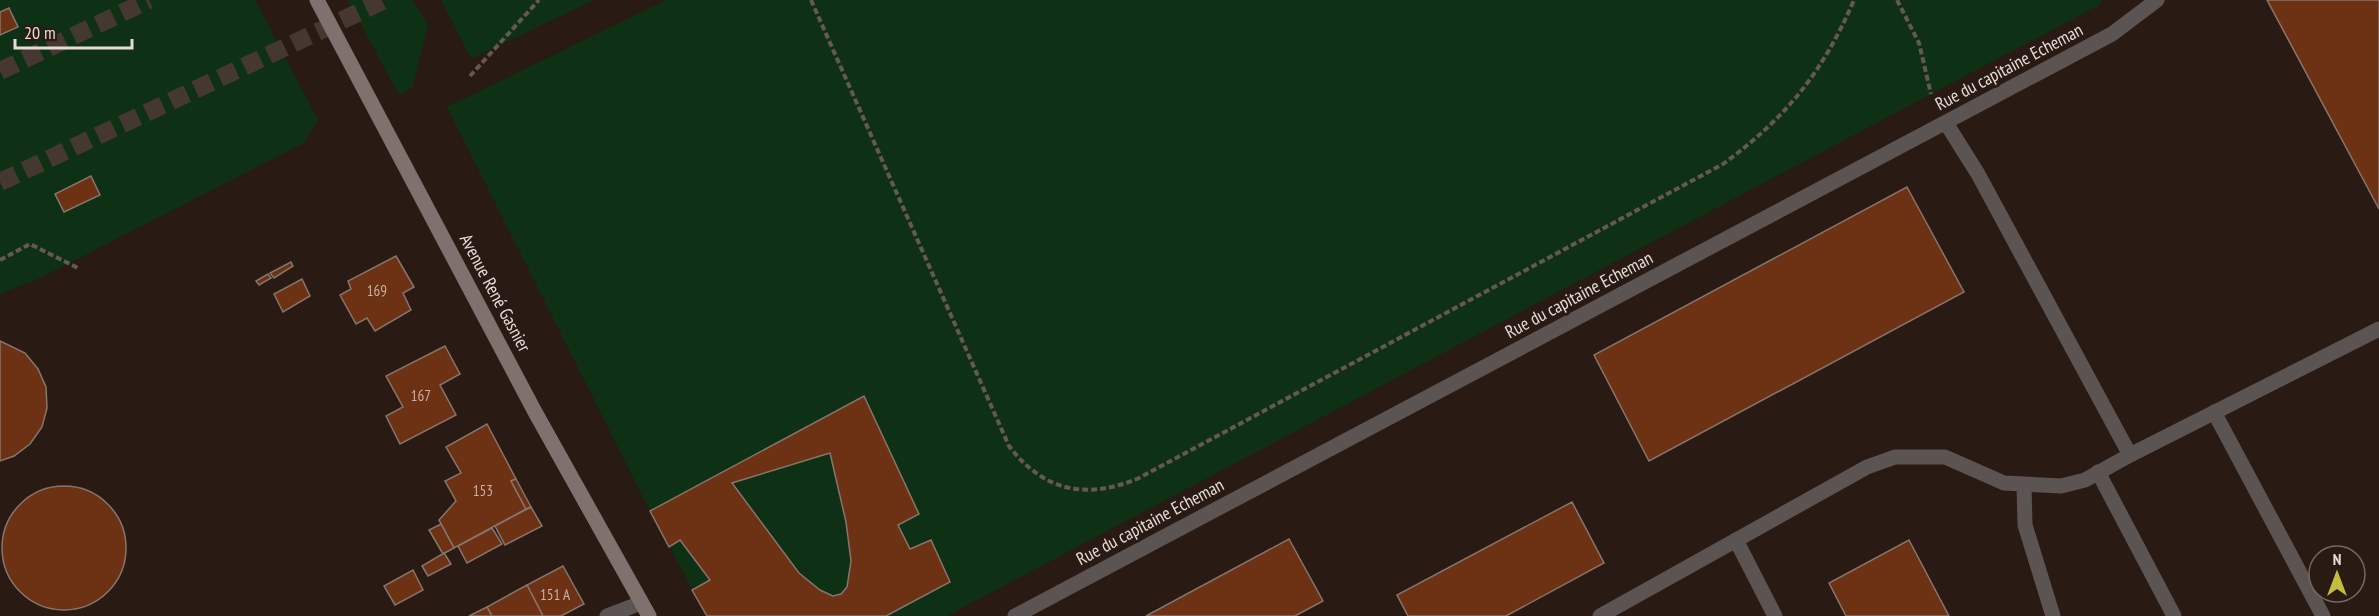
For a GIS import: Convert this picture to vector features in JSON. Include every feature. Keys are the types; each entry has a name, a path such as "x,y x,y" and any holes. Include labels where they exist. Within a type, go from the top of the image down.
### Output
{"main road":[{"name":"Avenue René Gasnier","path":"317,0 535,412 645,609"}],"street":[{"name":"Rue du capitaine Echeman","path":"1015,616 2112,34 2157,0"},
{"path":"1946,123 1978,174 2130,455"},
{"path":"1600,616 1867,466 1895,458 1945,457 2004,483 2061,486 2085,480 2379,329"},
{"path":"2214,412 2323,616"},
{"path":"2098,472 2174,616"},
{"path":"2024,485 2025,525 2053,616"},
{"path":"1736,540 1775,616"},
{"name":"Avenue René Gasnier","path":"607,616 645,609"}],"path":[{"path":"470,76 539,0"},
{"path":"811,0 1009,446 1035,474 1052,483 1074,489 1096,490 1118,487 1139,478 1723,164 1758,138 1790,107 1818,72 1838,37 1854,0"},
{"path":"1896,0 1919,43 1931,94"},
{"path":"0,260 30,244 78,268"}],"green space":[{"path":"0,0 255,0 318,120 304,143 42,277 0,294"},
{"path":"348,0 413,0 428,26 412,88 399,95"},
{"path":"441,0 594,0 471,59"},
{"path":"666,0 2101,0 2103,3 947,616 707,616 650,511 447,107"}],"building":[{"path":"2267,0 2379,0 2379,209"},
{"path":"9,8 18,27 0,35 0,12"},
{"path":"91,176 100,195 64,212 55,194"},
{"path":"1907,187 1964,292 1649,461 1594,355"},
{"path":"396,256 414,287 403,293 411,310 375,331 367,318 356,324 340,295 351,289 348,281"},
{"path":"291,262 293,266 274,278 270,273"},
{"path":"268,274 271,278 259,285 256,281"},
{"path":"302,279 310,296 283,312 274,294"},
{"path":"0,341 25,353 38,369 46,387 47,408 42,427 30,444 14,456 0,461"},
{"path":"445,346 460,374 440,385 456,415 400,444 386,416 403,407 386,376"},
{"path":"864,396 919,514 898,525 910,549 931,540 950,582 886,616 707,616 692,590 710,580 680,540 669,547 650,511","holes":["830,453 846,522 851,561 847,587 841,594 833,596 820,590 799,573 732,483"]},
{"path":"487,424 516,479 511,481 526,509 454,548 439,520 456,501 445,481 461,473 446,447"},
{"path":"516,479 531,507 526,509 511,481"},
{"path":"64,486 88,490 108,504 122,524 126,548 122,572 108,592 88,606 64,610 40,606 20,592 6,572 2,548 6,524 20,504 40,490"},
{"path":"1572,502 1604,563 1506,616 1408,616 1397,595"},
{"path":"531,507 542,526 505,545 495,526"},
{"path":"441,524 454,548 443,554 429,530"},
{"path":"492,528 502,544 467,563 458,546"},
{"path":"1289,539 1323,601 1295,616 1146,616"},
{"path":"1909,540 1949,616 1846,616 1829,583"},
{"path":"444,553 451,564 428,576 422,566"},
{"path":"563,566 584,604 561,616 543,616 527,585"},
{"path":"413,570 423,590 395,605 384,586"},
{"path":"527,585 543,616 492,616 487,607"},
{"path":"487,607 492,616 469,616"}],"tunnel":[{"path":"0,71 149,0"},
{"path":"0,182 385,0"}]}
